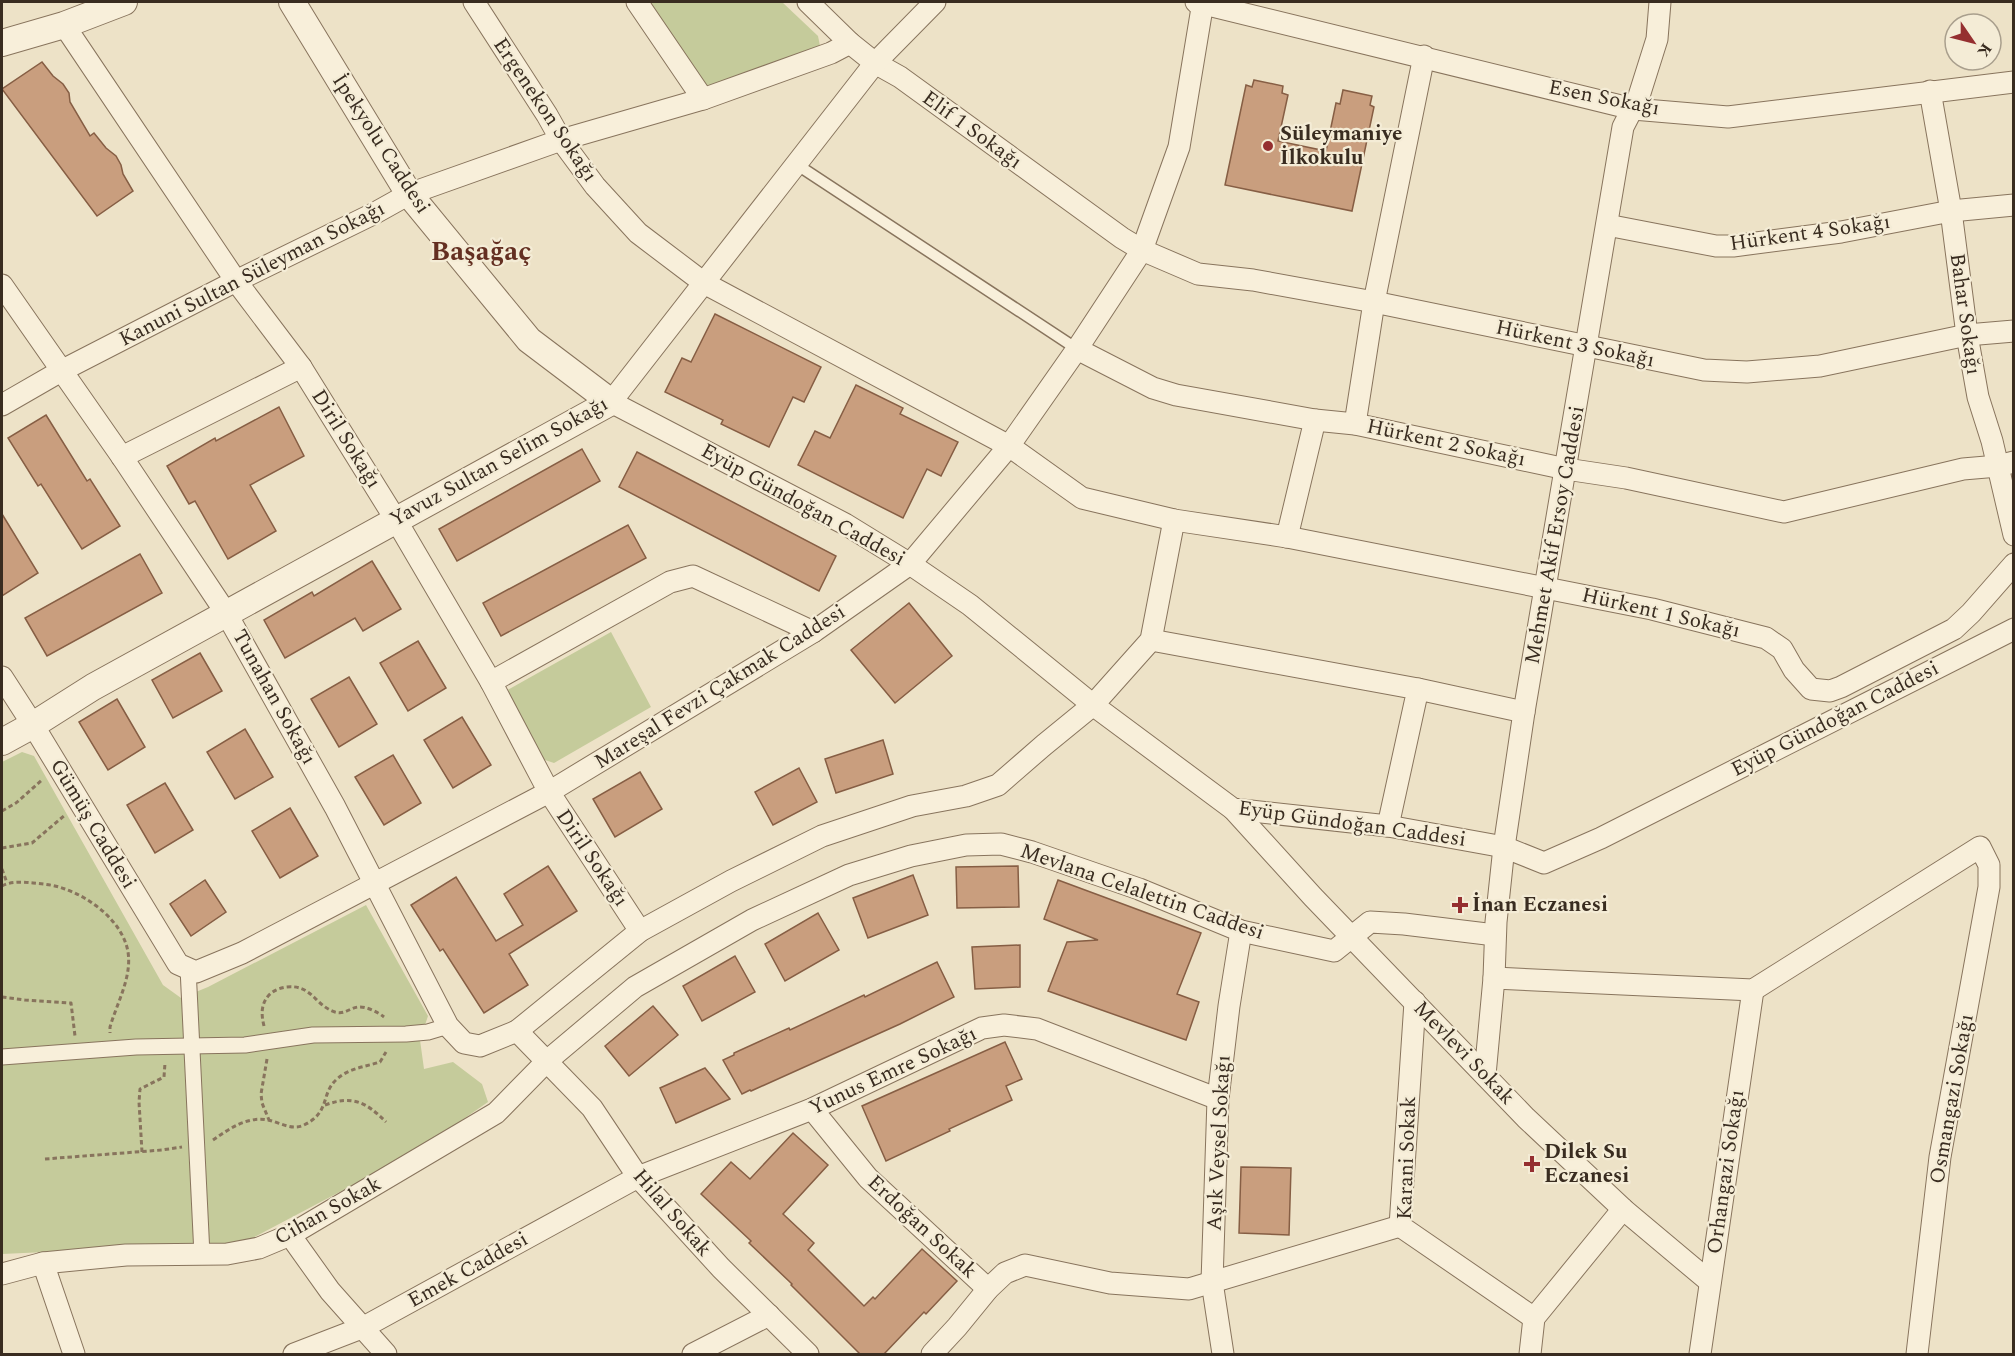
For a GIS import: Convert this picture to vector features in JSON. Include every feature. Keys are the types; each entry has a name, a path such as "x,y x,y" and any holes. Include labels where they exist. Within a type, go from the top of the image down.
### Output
{"street":[{"path":"2,43 64,25 124,2"},
{"name":"İpekyolu Caddesi","path":"292,2 409,194 529,340 611,402"},
{"name":"Ergenekon Sokağı","path":"474,2 561,140 595,186 638,232 704,283 1009,446"},
{"path":"637,2 703,99"},
{"name":"Elif 1 Sokağı","path":"808,2 850,43 875,63 900,77 1122,238 1142,250"},
{"name":"Yavuz Sultan Selim Sokağı","path":"2,742 93,687 611,402 875,63 935,2"},
{"name":"Esen Sokağı","path":"1201,2 1633,108 1728,117 2013,81"},
{"name":"Mareşal Fevzi Çakmak Caddesi","path":"188,968 196,972 243,953 549,792 813,632 910,564 1009,446 1077,349 1142,250 1179,147 1201,2"},
{"name":"Mehmet Akif Ersoy Caddesi","path":"1485,1075 1504,847 1524,712 1623,127 1639,96 1657,39 1660,2"},
{"name":"Diril Sokağı","path":"64,25 236,281 301,367 396,520 491,682 549,792 640,931"},
{"name":"Kanuni Sultan Süleyman Sokağı","path":"2,405 61,371 409,194 561,140 703,99 831,53 850,43"},
{"path":"1355,423 1374,302 1424,56"},
{"name":"Bahar Sokağı","path":"1930,91 1951,211 1967,335 1978,397 2006,464 2013,535"},
{"name":"Hürkent 4 Sokağı","path":"1607,225 1716,246 1733,246 1841,232 1951,211 2013,205"},
{"name":"Hürkent 3 Sokağı","path":"1142,250 1198,274 1253,280 1374,302 1704,370 1748,372 1820,366 1967,335 2013,331"},
{"name":"Tunahan Sokağı","path":"2,285 122,457 226,613 335,807 448,1026 464,1043 480,1046 516,1031 640,931 731,881 822,836 912,806 966,796 998,785 1093,705 1151,640"},
{"name":"Hürkent 2 Sokağı","path":"1077,349 1154,388 1176,395 1316,420 1355,423 1566,469 1626,478 1784,512 1963,469 2006,464"},
{"path":"122,457 301,367"},
{"name":"Eyüp Gündoğan Caddesi","path":"611,402 845,524 910,564 970,605 1093,705 1233,809 1388,826 1504,847 1544,863 1601,838 2013,629"},
{"path":"1287,537 1316,420"},
{"name":"Hürkent 1 Sokağı","path":"1009,446 1082,498 1174,520 1287,537 1545,587 1652,609 1766,638 1782,649 1794,670 1811,689 1830,691 1841,687 1954,629 1971,613 2013,564"},
{"path":"1174,520 1151,640 1418,689 1524,712"},
{"path":"491,682 670,582 693,576 813,632"},
{"name":"Gümüş Caddesi","path":"2,677 178,964 188,968"},
{"path":"1388,826 1418,689"},
{"name":"Mevlevi Sokak","path":"1233,809 1313,897 1527,1118 1623,1209 1710,1282"},
{"name":"Mevlana Celalettin Caddesi","path":"547,1062 635,987 752,920 849,875 911,856 966,845 1001,844 1032,852 1139,889 1241,931 1334,951 1370,922 1495,935"},
{"name":"Osmangazi Sokağı","path":"1753,990 1980,847 1989,865 1989,887 1940,1157 1917,1354"},
{"name":"Aşık Veysel Sokağı","path":"1223,1354 1212,1282 1218,1099 1241,931"},
{"path":"188,968 202,1250"},
{"path":"1494,978 1753,990"},
{"name":"Orhangazi Sokağı","path":"1700,1354 1753,990"},
{"name":"Karani Sokak","path":"1415,1002 1400,1226 1534,1318"},
{"name":"Yunus Emre Sokağı","path":"638,1177 812,1109 982,1029 1004,1025 1037,1029 1218,1099"},
{"path":"2,1057 167,1046 245,1045 313,1035 428,1032 448,1026"},
{"path":"516,1031 547,1062"},
{"name":"Hilal Sokak","path":"547,1062 592,1108 638,1177 721,1268 808,1354"},
{"name":"Cihan Sokak","path":"2,1274 43,1263 126,1254 202,1250 227,1254 259,1248 290,1235 496,1113 547,1062"},
{"name":"Erdoğan Sokak","path":"812,1109 868,1178 988,1289 1005,1273 1025,1265 1110,1283 1189,1289 1400,1226"},
{"name":"Emek Caddesi","path":"294,1354 364,1327 638,1177"},
{"path":"1530,1354 1534,1318 1623,1209"},
{"path":"290,1235 330,1291 386,1354"},
{"path":"43,1263 74,1354"},
{"path":"932,1354 988,1289"},
{"path":"693,1354 769,1315"}],"lane":[{"path":"796,164 1077,349"}],"path":[{"path":"2,811 16,803 58,766"},
{"path":"2,848 32,843 56,821 81,804"},
{"path":"2,869 7,883"},
{"path":"2,885 7,883 47,885 65,889 85,899 111,919 127,950 129,970 110,1027 109,1049"},
{"path":"269,1120 261,1094 268,1042 261,1013 268,996 283,988 297,986 309,992 335,1012 342,1013 358,1007 381,1014 391,1034 386,1052 380,1062 353,1069 338,1078 327,1093 325,1106"},
{"path":"2,997 71,1003 77,1052"},
{"path":"141,1152 140,1089 164,1077 167,1046"},
{"path":"45,1159 196,1147 246,1121 269,1120 291,1127 299,1127 313,1119 325,1106 343,1100 362,1103 372,1108 386,1122"}],"green space":[{"path":"645,2 782,2 818,36 820,46 817,54 714,90 698,83"},
{"path":"611,632 651,707 554,763 542,759 502,693"},
{"path":"22,752 34,756 163,985 181,998 208,987 366,905 428,1016 420,1040 424,1069 453,1062 482,1084 488,1102 419,1150 243,1243 2,1254 2,762"}],"building":[{"path":"42,62 69,93 70,102 90,136 94,133 116,156 133,191 97,216 2,89"},
{"name":"Süleymaniye İlkokulu","path":"1254,80 1283,86 1282,93 1288,95 1278,141 1326,151 1336,103 1340,104 1343,90 1372,96 1370,105 1374,107 1352,211 1225,185 1246,85 1252,87"},
{"path":"715,314 821,367 804,402 793,397 769,447 721,424 723,420 665,392 682,358 691,362"},
{"path":"856,385 903,408 900,414 958,442 941,476 927,469 903,518 798,465 815,431 830,438"},
{"path":"279,407 304,456 250,485 276,531 228,559 195,501 189,504 167,466 215,438 216,441"},
{"path":"46,415 87,481 90,479 120,526 82,549 41,484 38,486 8,438"},
{"path":"582,449 600,481 457,561 439,529"},
{"path":"637,452 836,556 819,591 619,487"},
{"path":"2,514 38,573 2,596"},
{"path":"628,525 646,558 501,636 483,603"},
{"path":"140,554 162,593 47,656 25,618"},
{"path":"372,561 401,609 363,631 355,618 285,658 264,620 312,592 314,596"},
{"path":"909,603 952,656 895,703 851,650"},
{"path":"418,641 446,688 408,711 380,663"},
{"path":"200,653 222,691 173,718 152,680"},
{"path":"349,677 377,724 339,747 311,699"},
{"path":"117,699 145,747 108,770 79,722"},
{"path":"462,717 491,765 453,788 424,740"},
{"path":"245,729 273,777 235,799 207,752"},
{"path":"883,740 893,774 836,793 825,759"},
{"path":"393,755 421,803 384,825 355,777"},
{"path":"799,768 817,802 773,825 755,792"},
{"path":"640,772 662,809 615,837 593,799"},
{"path":"165,783 193,830 155,853 127,805"},
{"path":"290,808 318,856 280,878 252,831"},
{"path":"548,866 577,911 509,954 528,985 484,1013 443,949 440,951 411,905 456,877 496,941 523,925 504,894"},
{"path":"1018,866 1019,907 957,908 956,867"},
{"path":"913,875 928,915 868,938 853,898"},
{"path":"205,880 226,912 191,936 170,904"},
{"path":"1058,880 1201,933 1177,994 1199,1002 1186,1040 1048,991 1067,942 1098,940 1044,919"},
{"path":"818,913 839,950 785,981 765,944"},
{"path":"1020,945 1020,987 975,989 972,947"},
{"path":"735,956 755,992 702,1021 683,986"},
{"path":"937,962 954,997 900,1024 742,1094 723,1060 789,1028 790,1030 864,995 865,997"},
{"path":"653,1006 678,1035 629,1076 605,1046"},
{"path":"1005,1042 1022,1079 1006,1086 1012,1100 886,1161 862,1106"},
{"path":"705,1068 730,1099 676,1123 660,1088"},
{"path":"793,1133 828,1165 783,1214 814,1243 808,1250 864,1306 873,1297 875,1299 922,1249 957,1281 884,1354 860,1354 749,1243 751,1241 701,1194 731,1162 750,1179"},
{"path":"1241,1167 1291,1168 1289,1235 1239,1233"}],"place":[{"name":"Süleymaniye İlkokulu","path":"1268,146"},
{"name":"İnan Eczanesi","path":"1460,905"},
{"name":"Dilek Su Eczanesi","path":"1532,1164"}],"district":[{"name":"Başağaç","path":"481,252"}]}
